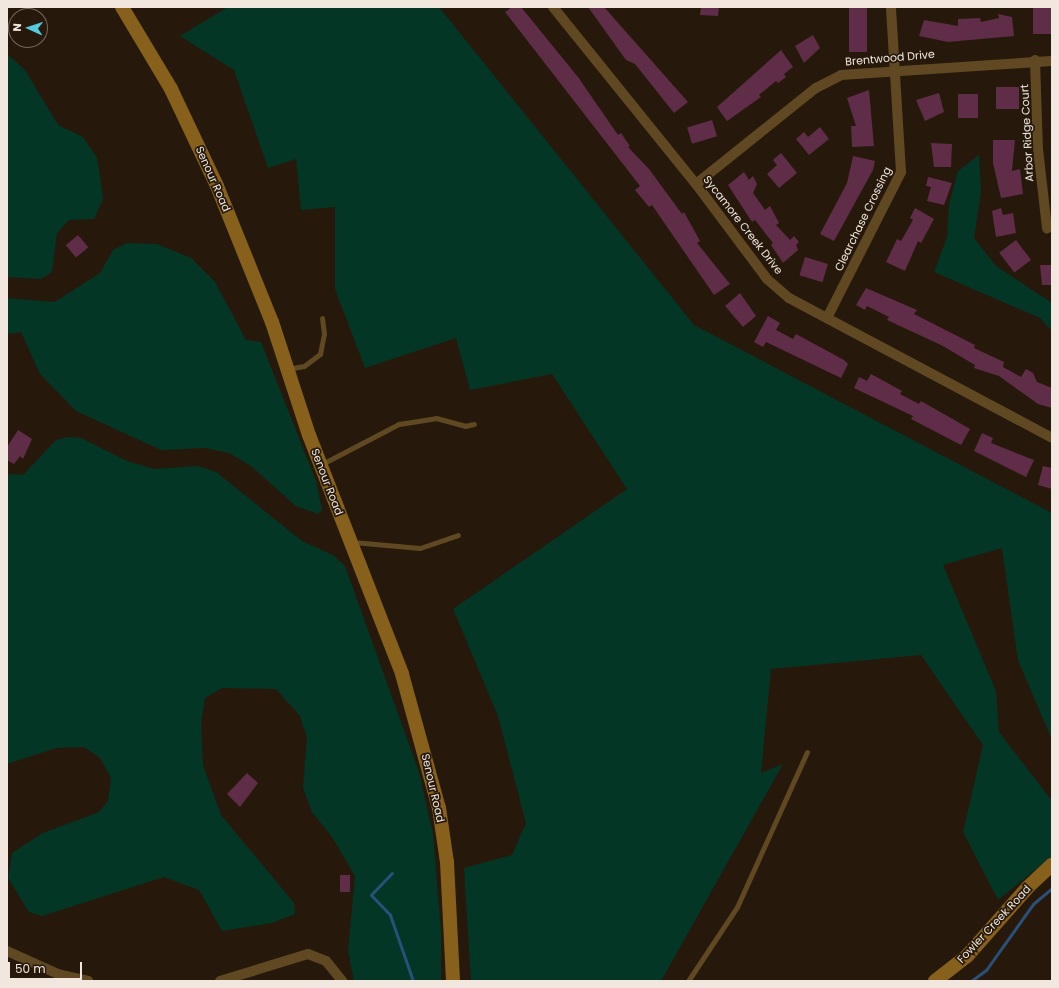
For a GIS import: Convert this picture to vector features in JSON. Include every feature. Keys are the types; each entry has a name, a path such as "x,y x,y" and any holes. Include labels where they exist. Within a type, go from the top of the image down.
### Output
{"street":[{"name":"Senour Road","path":"122,7 171,89 217,186 287,369 350,542 402,674 432,779 447,862 453,981"},
{"name":"Sycamore Creek Drive","path":"553,7 696,184 766,279 789,298 1052,438"},
{"name":"Clearchase Crossing","path":"827,318 901,172 891,7"},
{"name":"Brentwood Drive","path":"696,184 830,79 856,71 1035,60 1052,61"},
{"name":"Arbor Ridge Court","path":"1035,60 1038,149 1047,228"},
{"name":"Fowler Creek Road","path":"935,981 967,956 1028,887 1052,866"},
{"path":"7,951 58,974 88,981"},
{"path":"220,981 308,954 326,961 342,981"}],"lane":[{"path":"287,369 304,366 320,354 324,334 322,318"},
{"path":"321,465 399,424 436,418 465,426 474,424"},
{"path":"350,542 420,548 458,535"},
{"path":"688,981 737,907 807,752"}],"green space":[{"path":"228,7 439,7 694,325 1052,513 1052,740 1018,660 1002,548 943,565 996,691 999,732 1052,801 1052,856 998,900 963,832 983,745 921,655 771,669 761,773 783,764 661,981 471,981 464,868 512,855 526,823 498,716 453,609 627,489 552,374 470,390 456,338 365,368 335,289 335,207 301,210 296,159 268,168 234,70 180,36"},
{"path":"7,54 25,70 58,125 83,137 97,158 101,183 103,199 94,219 69,220 57,233 52,272 41,279 7,277"},
{"path":"979,155 981,192 974,238 996,266 1052,303 1052,331 1040,318 934,272 947,237 949,204 958,171"},
{"path":"127,243 157,244 191,258 215,282 246,340 261,342 316,481 322,510 318,514 296,506 251,466 229,453 205,448 161,450 76,411 40,374 21,332 7,334 7,298 55,302 100,273 113,250"},
{"path":"68,437 81,438 127,461 154,469 198,466 216,472 302,541 333,555 345,566 419,772 433,834 441,931 441,981 354,981 348,951 355,876 332,837 312,812 303,788 307,738 300,716 276,689 222,688 205,698 201,724 203,765 221,815 294,903 295,914 272,923 222,931 199,890 164,877 42,916 29,912 8,878 12,853 43,833 99,812 108,801 111,778 100,758 84,747 56,748 7,764 7,474 23,475 56,440"}],"building":[{"path":"512,7 521,7 578,77 618,135 621,133 630,146 628,147 649,169 682,214 684,212 700,241 697,243 730,284 714,295 652,205 649,207 635,190 640,186 505,12"},
{"path":"588,7 604,7 688,102 674,113 635,64 626,60"},
{"path":"701,7 719,7 718,16 700,15"},
{"path":"849,7 867,7 867,52 849,52"},
{"path":"1033,7 1052,7 1052,34 1033,34"},
{"path":"998,14 1012,17 1014,36 948,42 919,36 924,20 958,26 958,19 980,18 981,22 999,18"},
{"path":"813,35 820,48 804,63 795,46"},
{"path":"781,50 793,67 784,74 786,77 778,83 776,81 759,95 761,97 727,121 717,107"},
{"path":"996,87 1019,87 1019,109 996,109"},
{"path":"869,90 874,146 852,147 851,126 856,126 847,98"},
{"path":"939,93 944,112 925,121 916,100"},
{"path":"958,94 978,94 978,118 958,118"},
{"path":"712,120 717,136 692,144 687,128"},
{"path":"820,127 829,139 809,155 796,139 804,132 808,137"},
{"path":"993,140 1015,140 1012,171 1020,169 1023,194 1001,198 993,163"},
{"path":"931,143 952,144 951,167 934,167"},
{"path":"781,153 797,173 779,188 767,174 777,165 773,160"},
{"path":"853,156 875,161 873,170 834,241 820,234 847,183"},
{"path":"744,172 749,180 753,176 757,184 753,193 765,210 770,206 779,223 776,225 790,240 794,236 799,242 796,245 798,250 783,263 771,245 773,243 755,220 752,222 728,185"},
{"path":"928,177 952,183 944,205 927,201 931,187 926,186"},
{"path":"915,208 934,219 921,243 918,241 905,271 886,262 897,239 901,241 913,220 910,218"},
{"path":"1001,208 1003,215 1013,213 1016,233 996,237 992,211"},
{"path":"78,235 88,247 76,258 66,245"},
{"path":"1016,240 1031,260 1014,273 999,253"},
{"path":"805,257 828,264 822,282 799,275"},
{"path":"1040,265 1052,265 1052,285 1042,285"},
{"path":"866,288 917,310 914,314 975,345 974,348 1004,362 1003,367 1021,377 1026,369 1033,373 1037,382 1052,388 1052,408 1038,404 999,376 974,368 975,365 941,345 887,320 889,317 867,306 865,310 856,305"},
{"path":"740,293 756,316 743,327 725,306"},
{"path":"768,316 780,323 776,330 793,339 796,334 844,360 848,364 841,378 766,342 763,347 754,342"},
{"path":"871,374 902,391 900,394 919,404 921,401 970,429 961,445 911,419 913,416 854,388 859,377 867,381"},
{"path":"18,430 32,439 23,459 20,456 14,464 7,460 7,447"},
{"path":"982,433 993,438 991,443 1034,460 1026,477 974,451"},
{"path":"1043,466 1052,468 1052,489 1038,485"},
{"path":"247,773 258,783 240,807 227,794"},
{"path":"340,875 350,875 350,892 340,892"}],"waterway":[{"path":"392,873 371,895 390,915 413,981"},
{"path":"971,981 986,970 1033,904 1052,888"}]}
